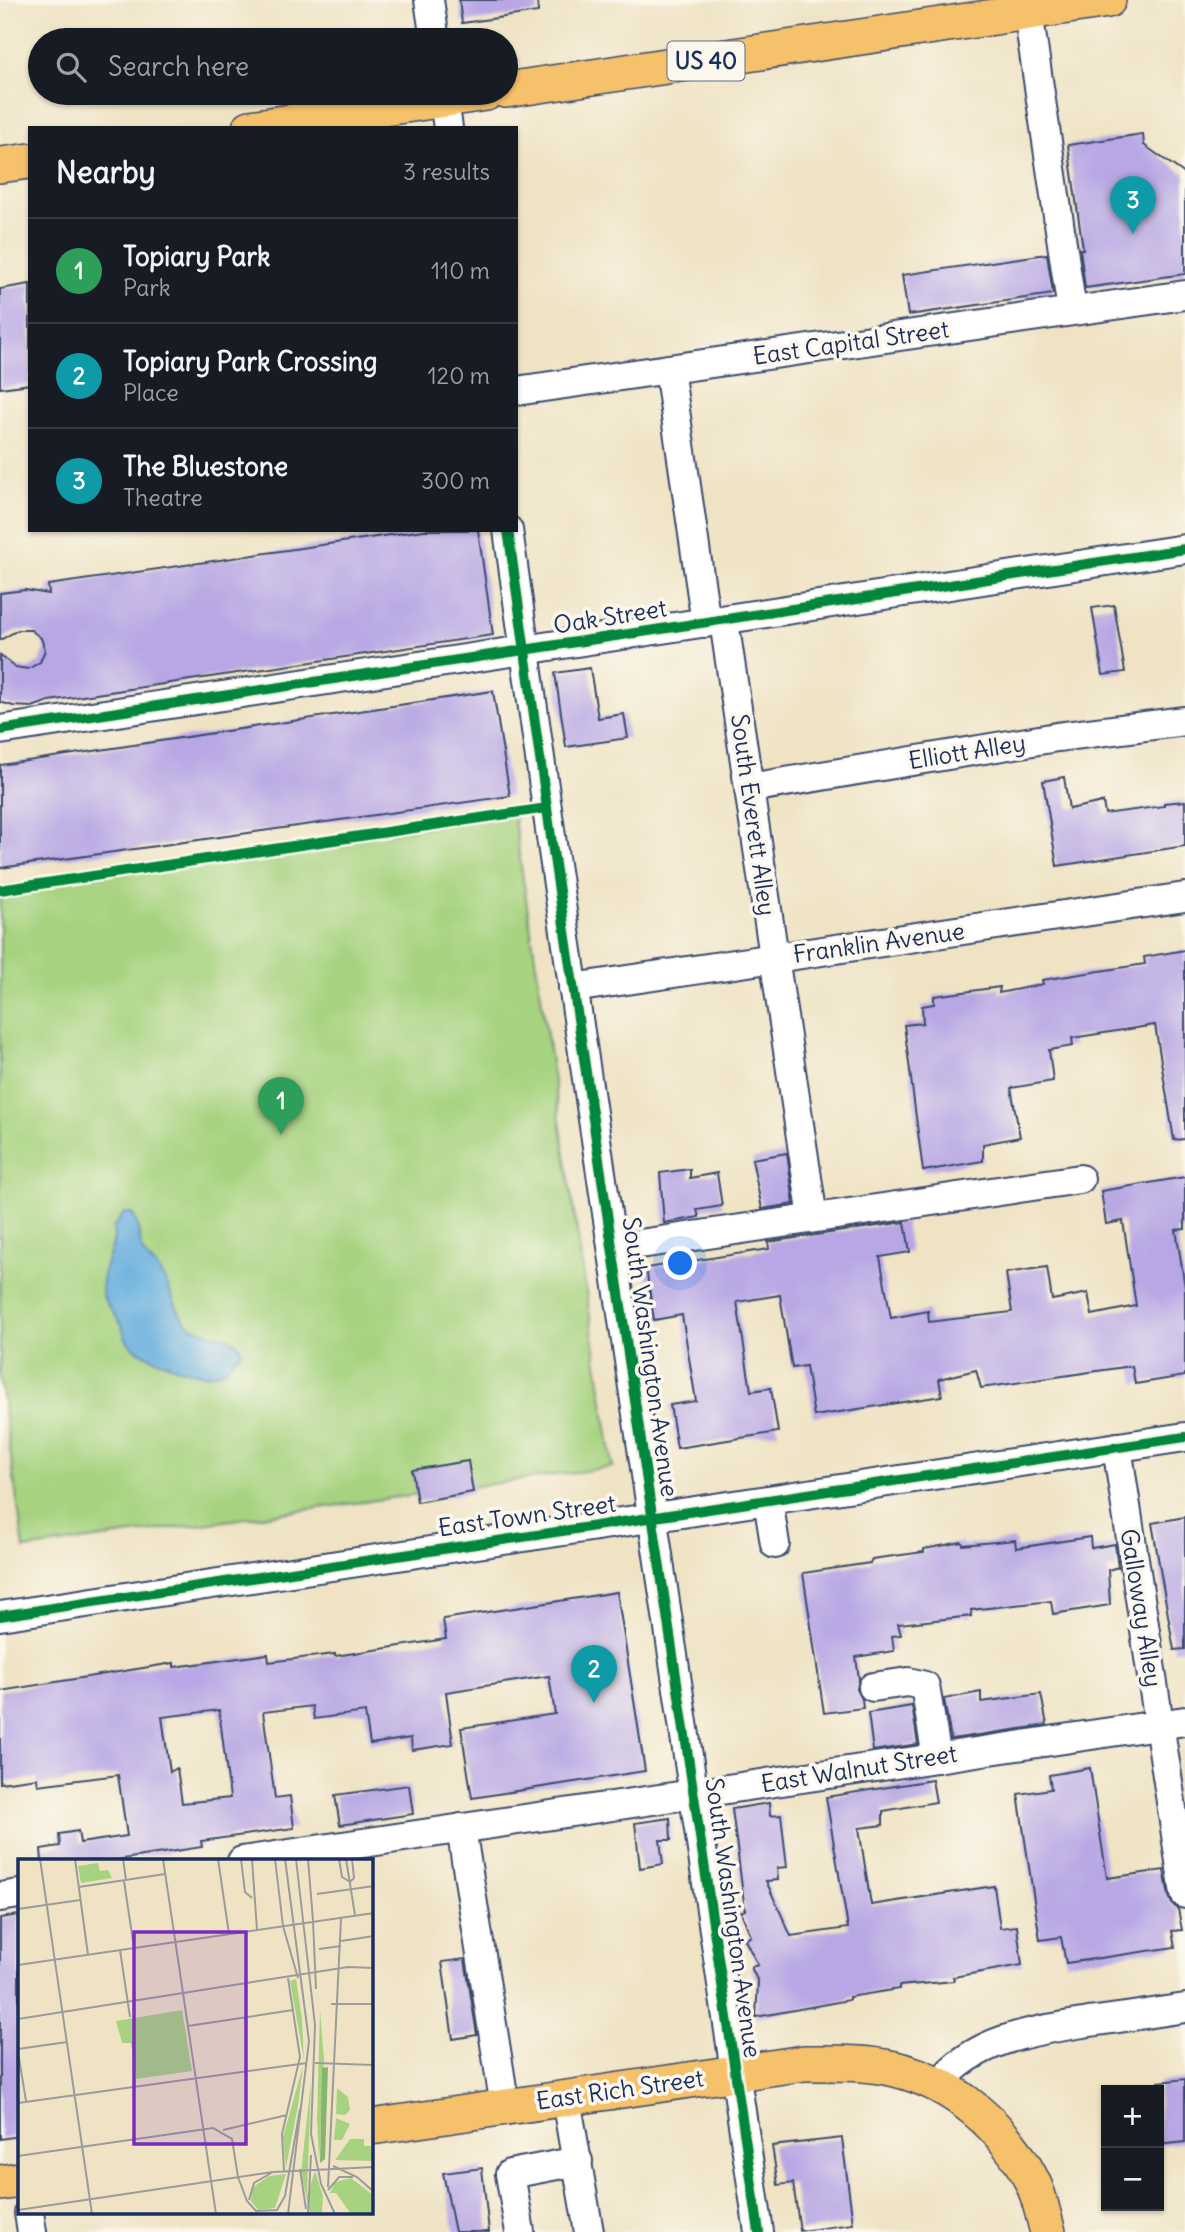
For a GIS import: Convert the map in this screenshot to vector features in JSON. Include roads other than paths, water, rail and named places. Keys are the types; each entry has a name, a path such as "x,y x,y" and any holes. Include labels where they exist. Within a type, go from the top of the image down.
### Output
{"main road":[{"name":"US 40","path":"518,88 1015,9 1108,0"},
{"path":"268,126 445,106"},
{"name":"East Rich Street","path":"373,2127 804,2063 840,2062 894,2069 939,2084 974,2108 1002,2134 1033,2182 1048,2232"},
{"path":"0,2183 18,2180"}],"street":[{"path":"429,0 433,28"},
{"path":"1015,9 1072,311"},
{"name":"East Capital Street","path":"518,391 1185,295"},
{"name":"South Everett Alley","path":"669,369 715,622 749,788 813,1218"},
{"name":"South Washington Avenue","path":"508,532 573,988 759,2232"},
{"name":"Oak Street","path":"0,730 1185,549"},
{"name":"Elliott Alley","path":"749,788 1057,737 1185,721"},
{"name":"Franklin Avenue","path":"573,988 1185,897"},
{"path":"612,1248 1080,1179"},
{"name":"East Town Street","path":"0,1616 1185,1437"},
{"name":"Galloway Alley","path":"1117,1447 1172,1723 1185,1894"},
{"path":"768,1500 775,1544"},
{"path":"873,1687 908,1682 925,1686 937,1758"},
{"name":"East Walnut Street","path":"255,1859 1172,1723"},
{"path":"461,1828 505,2107"},
{"path":"0,1897 18,1894"},
{"path":"939,2084 951,2069 970,2056 1021,2034 1185,2008"},
{"path":"566,2099 589,2232"},
{"path":"520,2232 510,2174 578,2161"},
{"path":"29,2214 32,2232"}],"water":[{"path":"124,1213 132,1213 135,1218 144,1254 163,1277 185,1320 197,1329 227,1338 239,1345 242,1351 229,1365 213,1374 196,1373 156,1359 134,1348 127,1341 121,1325 103,1296 102,1287 104,1270 113,1245 113,1228"}],"place":[{"name":"The Bluestone","path":"1133,234"},
{"name":"Topiary Park","path":"281,1135"},
{"name":"Topiary Park Crossing","path":"594,1703"}]}
